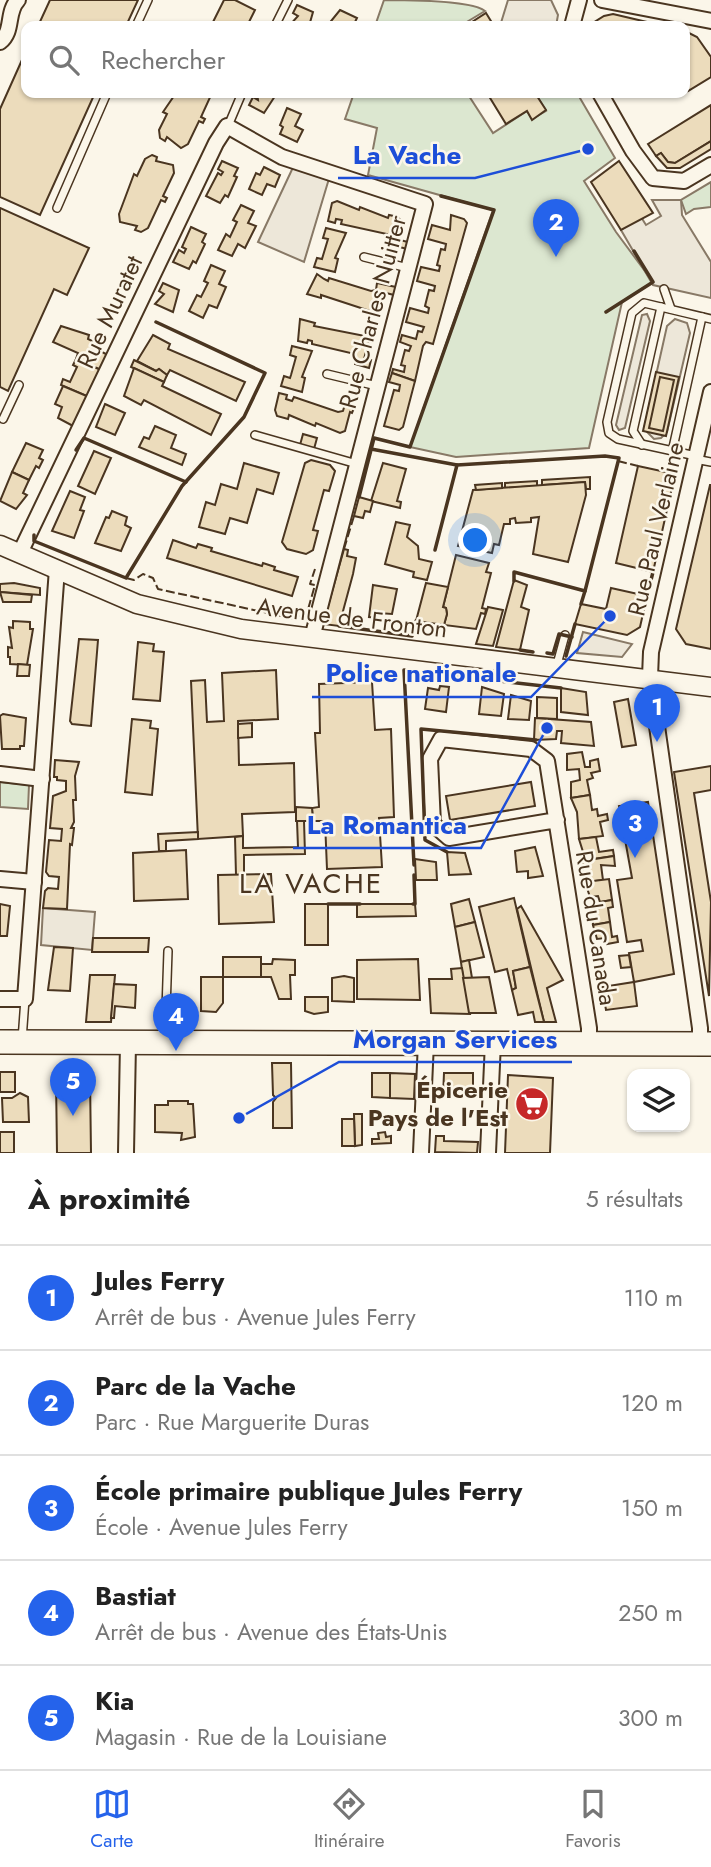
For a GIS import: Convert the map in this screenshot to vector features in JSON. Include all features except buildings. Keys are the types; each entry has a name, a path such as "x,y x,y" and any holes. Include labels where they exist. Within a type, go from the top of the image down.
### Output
{"main road":[{"path":"11,1042 705,1044"}],"street":[{"path":"573,21 579,0"},
{"path":"602,0 711,22 711,14"},
{"path":"0,42 8,36 14,2"},
{"path":"603,98 633,151 653,177 684,181 711,165"},
{"name":"Rue Charles Nuitter","path":"227,126 282,157 425,204 312,638"},
{"name":"Rue Muratet","path":"20,552 212,151 227,126"},
{"name":"Rue Paul Verlaine","path":"705,1044 700,1028 650,677 651,652 711,392"},
{"name":"Avenue de Fronton","path":"0,545 137,604 241,629 556,669 650,677 711,687"},
{"path":"0,999 25,999 57,569"},
{"name":"Rue du Canada","path":"557,820 449,838 433,824 430,759 442,739 531,749 547,761 557,820 589,1042"},
{"path":"0,774 41,779"},
{"path":"0,879 34,882"},
{"path":"126,1153 128,1042"},
{"path":"421,1153 426,1042"},
{"path":"488,1153 493,1042"}],"lane":[{"path":"138,21 148,0"},
{"path":"278,21 288,0"},
{"path":"57,208 105,98"},
{"name":"Rue Muratet","path":"227,126 240,98"},
{"path":"364,257 408,268"},
{"path":"664,289 671,309"},
{"path":"711,319 644,303 632,313 607,422 612,436 711,462"},
{"path":"642,445 636,440 633,430 661,307"},
{"path":"672,452 702,317"},
{"path":"327,374 377,386"},
{"path":"1,422 19,385"},
{"path":"255,435 357,464"},
{"path":"556,669 565,635"},
{"path":"165,1043 168,951"},
{"path":"11,1042 25,999"}],"green space":[{"path":"384,0 453,3 478,7 485,11 468,21 377,21"},
{"path":"352,98 470,98 493,133 527,111 532,119 546,111 538,98 580,98 615,158 584,181 616,232 653,282 622,302 589,448 456,457 410,447 493,210 368,175 377,128 345,119"},
{"path":"711,182 711,207 694,209 686,214 681,200"},
{"path":"0,782 29,785 28,809 0,807"}],"shaded area":[{"path":"508,0 551,0 558,15 557,21 502,21"},
{"path":"296,161 331,172 304,262 258,242"},
{"path":"652,200 681,200 682,215 711,262 711,298 653,285 621,230 641,217 646,225 661,216"},
{"path":"647,314 650,321 625,428 619,430 616,425 642,315"},
{"path":"675,319 687,323 690,333 667,432 661,438 654,439 644,429 667,326"},
{"path":"583,632 632,644 622,657 577,653"},
{"path":"43,908 95,912 92,950 41,945"}],"fence":[{"path":"618,461 638,466"},
{"path":"344,549 354,516"},
{"path":"126,578 134,580 143,574 153,578 158,589 295,619 307,613 315,585 310,584 315,569"}],"wall":[{"path":"359,497 374,438 410,447 494,210 441,196"},
{"path":"606,312 653,282 634,251"},
{"path":"34,535 34,541 126,578 182,486 244,417 265,373 156,322"},
{"path":"76,450 84,438 186,482"},
{"path":"371,449 457,465"},
{"path":"435,550 457,465 605,456 619,458 585,591"},
{"path":"514,581 514,572 585,591 581,604"},
{"path":"647,596 653,572"},
{"path":"339,626 412,636 416,621"},
{"path":"566,656 575,624"},
{"path":"547,653 553,654 559,634 572,637"},
{"path":"520,650 533,652"},
{"path":"414,865 404,670 561,688"},
{"path":"447,852 425,840 421,729 536,740"},
{"path":"413,904 414,875"},
{"path":"328,904 360,904"}],"place":[{"name":"La Vache","path":"588,149"},
{"name":"Parc de la Vache","path":"556,257"},
{"name":"Police nationale","path":"610,616"},
{"name":"La Romantica","path":"547,728"},
{"name":"Jules Ferry","path":"657,742"},
{"name":"École primaire publique Jules Ferry","path":"635,858"},
{"name":"Bastiat","path":"176,1051"},
{"name":"Épicerie Pays de l'Est","path":"532,1104"},
{"name":"Kia","path":"73,1116"},
{"name":"Morgan Services","path":"239,1118"}],"district":[{"name":"LA VACHE","path":"311,883"}]}
